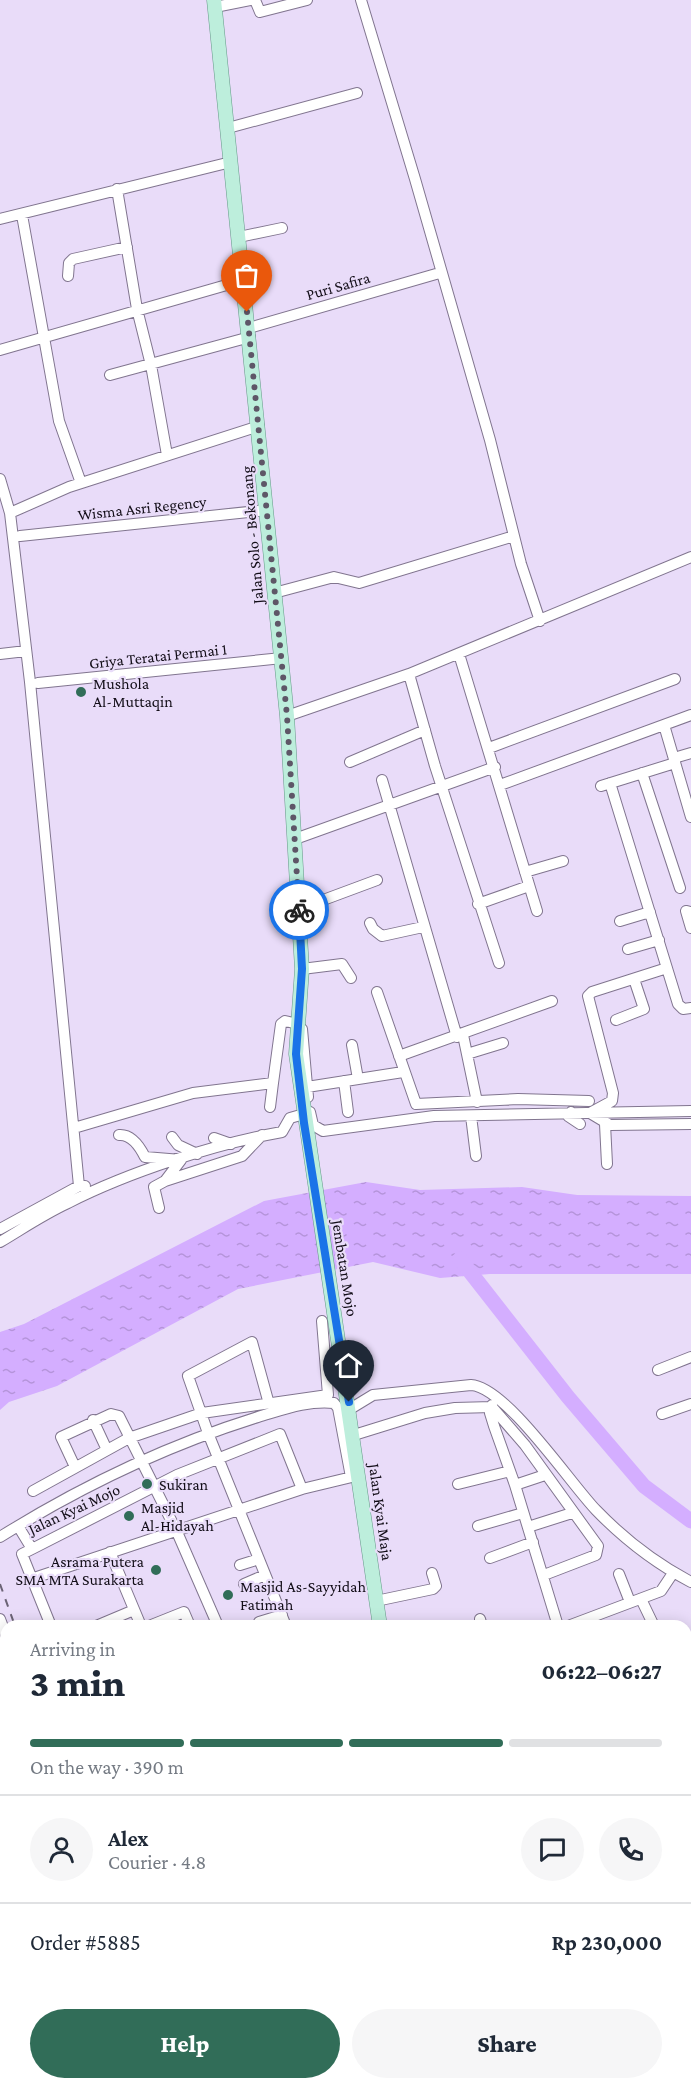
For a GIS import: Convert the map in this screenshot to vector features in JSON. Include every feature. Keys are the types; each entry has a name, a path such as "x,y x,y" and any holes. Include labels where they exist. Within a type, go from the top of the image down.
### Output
{"main road":[{"name":"Jalan Solo - Bekonang","path":"214,4 250,332 287,716 302,969 296,1054 307,1139"},
{"name":"Jembatan Mojo","path":"307,1139 349,1406"},
{"name":"Jalan Kyai Maja","path":"349,1406 354,1435 356,1476 379,1620"}],"street":[{"path":"214,4 250,0"},
{"path":"255,0 256,9 260,12 307,0"},
{"path":"361,0 421,199 514,536 540,621"},
{"path":"228,128 357,93"},
{"path":"0,219 231,162"},
{"path":"117,189 137,309 151,364 167,455"},
{"path":"22,215 59,421 81,483"},
{"path":"239,237 282,228"},
{"path":"68,276 69,263 73,259 127,247"},
{"name":"Puri Safira","path":"110,375 435,274"},
{"path":"0,350 43,340 137,309 244,280"},
{"path":"10,513 81,483 259,426"},
{"path":"0,479 10,513 26,651 79,1186"},
{"name":"Wisma Asri Regency","path":"20,536 267,510"},
{"path":"274,593 334,577 359,583 514,536"},
{"path":"287,716 409,674 691,557"},
{"path":"0,654 26,651"},
{"path":"459,654 537,911"},
{"name":"Griya Teratai Permai 1","path":"38,683 282,658"},
{"path":"409,674 478,904 499,963"},
{"path":"489,748 675,679"},
{"path":"500,785 691,715"},
{"path":"664,725 691,817"},
{"path":"350,762 425,730"},
{"path":"691,753 642,773 606,784 650,912 678,1004 683,1009 691,1008"},
{"path":"295,839 441,784 495,767"},
{"path":"642,773 680,888"},
{"path":"382,780 423,927 467,1054 477,1102"},
{"path":"525,872 563,861"},
{"path":"299,909 377,880"},
{"path":"478,904 529,886"},
{"path":"691,912 686,911 691,928"},
{"path":"620,921 650,912"},
{"path":"370,923 373,929 382,936 423,927"},
{"path":"628,950 659,940"},
{"path":"302,969 342,964 351,978"},
{"path":"590,1113 612,1101 613,1093 588,996 592,992 667,968"},
{"path":"616,1020 644,1009 634,979"},
{"path":"377,992 416,1104 589,1100 586,1106 567,1113"},
{"path":"399,1056 460,1036 552,1000"},
{"path":"270,1107 281,1024 298,1017 311,1119 316,1128 322,1131 434,1116 691,1111"},
{"path":"467,1054 503,1043"},
{"path":"352,1045 358,1079"},
{"path":"308,1087 403,1072"},
{"path":"344,1081 348,1112"},
{"path":"75,1128 186,1095 273,1083"},
{"path":"567,1113 580,1124"},
{"path":"590,1113 605,1124 691,1124"},
{"path":"0,1242 65,1204 107,1185 197,1154 262,1135 282,1132 290,1118 304,1114"},
{"path":"471,1116 476,1156"},
{"path":"605,1124 607,1164"},
{"path":"119,1135 127,1136 140,1148 145,1157 182,1160"},
{"path":"159,1208 154,1187 165,1181 242,1156 262,1135"},
{"path":"172,1137 178,1145 197,1154"},
{"path":"214,1138 232,1144"},
{"path":"165,1181 182,1160"},
{"path":"0,1229 79,1186 107,1185"},
{"path":"33,1491 129,1438 202,1413 329,1394 322,1321"},
{"path":"269,1404 252,1342 189,1374 188,1380 208,1434 284,1620"},
{"path":"658,1370 691,1358"},
{"path":"349,1406 373,1395 471,1385 482,1387 598,1546 599,1552 544,1575"},
{"path":"494,1402 491,1418 515,1485 556,1620"},
{"path":"354,1435 424,1413 494,1402 524,1423 596,1509 634,1546 673,1573 691,1582"},
{"path":"0,1537 141,1462 208,1434 287,1408 334,1403 339,1413 356,1476 302,1489 34,1578"},
{"path":"662,1414 691,1404"},
{"path":"75,1467 61,1437 93,1420 116,1414 177,1532 215,1620"},
{"path":"93,1420 107,1450"},
{"name":"Jalan Kyai Mojo","path":"18,1526 27,1551 152,1487 219,1457 280,1434 302,1489"},
{"path":"458,1484 510,1471"},
{"path":"515,1485 545,1475"},
{"path":"478,1526 523,1513"},
{"path":"528,1527 572,1513"},
{"path":"490,1558 533,1542"},
{"path":"27,1551 49,1620"},
{"path":"110,1552 138,1620"},
{"path":"240,1565 259,1559"},
{"path":"376,1601 433,1589 436,1586 432,1573"},
{"path":"587,1620 666,1588 673,1573"},
{"path":"619,1574 650,1620"},
{"path":"244,1584 265,1575"},
{"path":"110,1620 134,1610"},
{"path":"164,1620 184,1612 187,1620"}],"water":[{"path":"366,1182 420,1190 522,1187 577,1195 691,1196 691,1274 490,1274 440,1278 373,1262 238,1289 57,1386 9,1402 0,1410 0,1332 24,1324 264,1201"}],"waterway":[{"path":"460,1259 568,1397 644,1486 691,1521"}],"railway":[{"path":"0,1584 13,1620"}],"way so far":[{"path":"247,312 287,716 299,910"}],"place":[{"name":"Mushola Al-Muttaqin","path":"81,692"},
{"name":"Sukiran","path":"147,1484"},
{"name":"Masjid Al-Hidayah","path":"129,1516"},
{"name":"Asrama Putera SMA MTA Surakarta","path":"156,1570"},
{"name":"Masjid As-Sayyidah Fatimah","path":"228,1595"}],"route":[{"path":"299,910 302,969 296,1054 304,1123 349,1402"}]}
